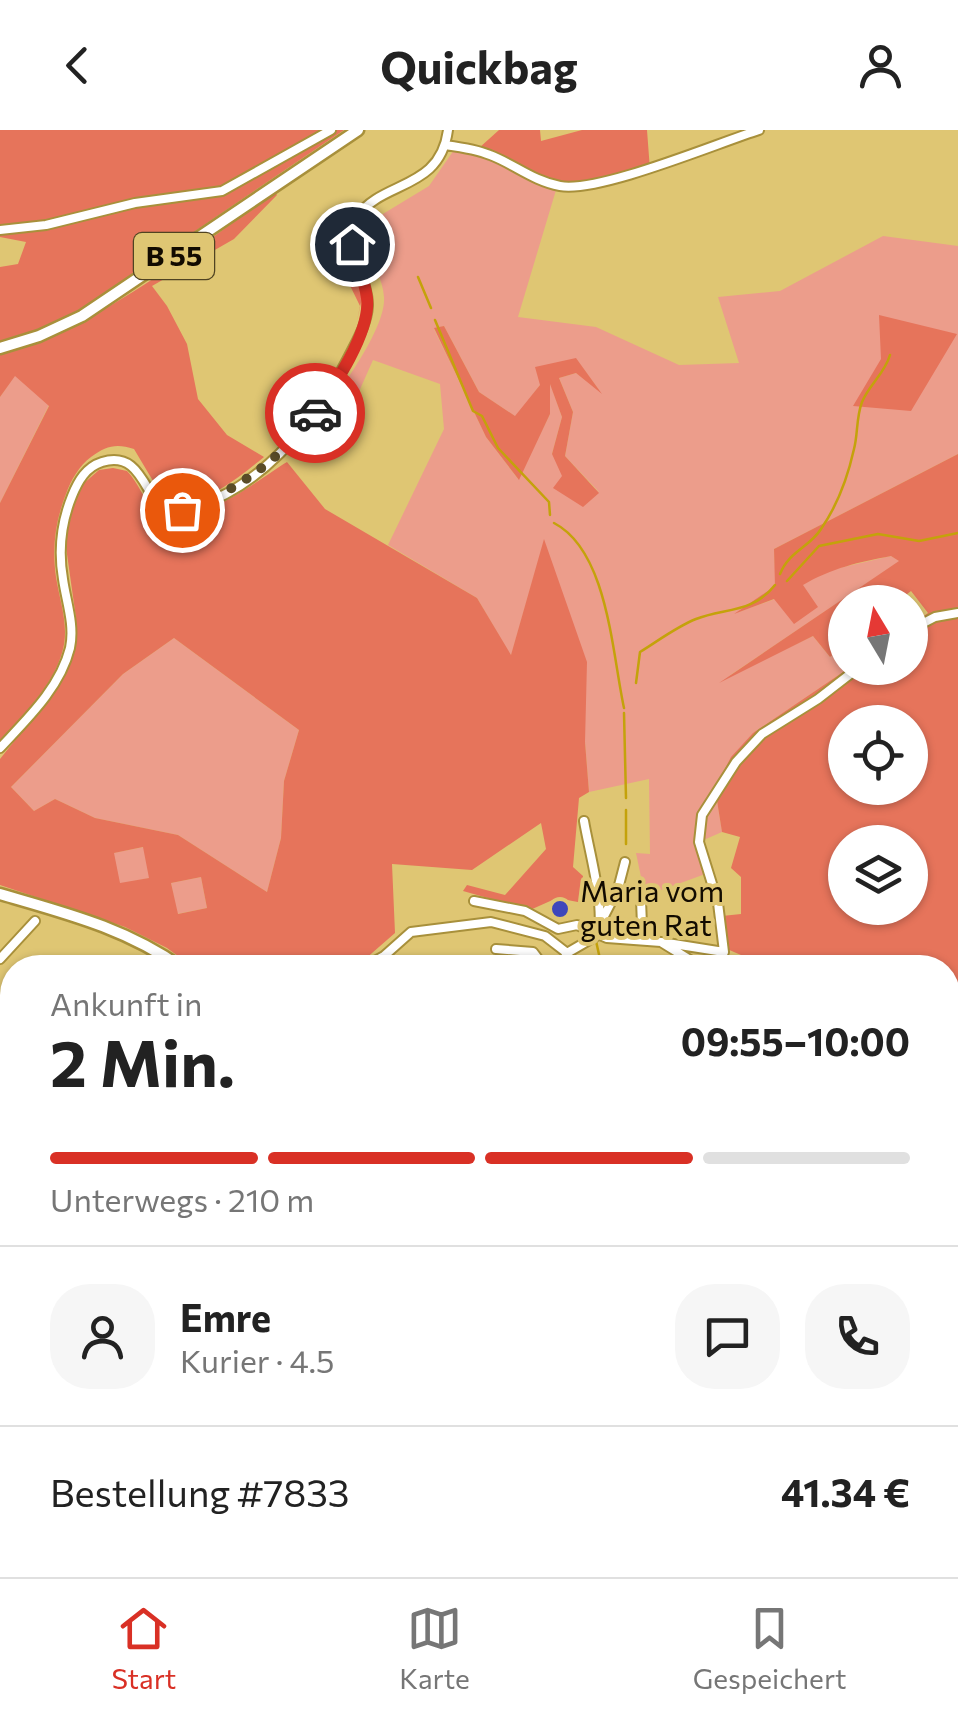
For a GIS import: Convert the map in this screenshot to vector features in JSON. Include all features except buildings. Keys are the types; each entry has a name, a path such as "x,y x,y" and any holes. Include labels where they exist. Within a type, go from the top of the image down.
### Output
{"main road":[{"name":"B 55","path":"0,348 82,316 358,130"},
{"path":"0,894 123,933 160,955"}],"street":[{"path":"0,230 46,226 134,203 222,191 331,130"},
{"path":"0,748 50,690 70,645 61,532 71,498 85,473 106,461 127,463 138,470 157,504 177,511 225,492 277,455 320,406 363,326 367,296 352,244 354,222 366,208 426,172 445,145 448,130"},
{"path":"445,145 483,152 530,176 570,188 612,180 759,130"},
{"path":"928,621 958,613"},
{"path":"474,901 525,912 558,929 577,926 598,935 724,952 718,902 699,842 702,815 736,762 762,734 836,685"},
{"path":"584,821 592,846 602,920"},
{"path":"385,955 411,932 490,922 545,936 567,954 598,935 626,862"},
{"path":"641,900 642,925 648,940"},
{"path":"4,955 35,921"},
{"path":"661,942 682,955"},
{"path":"496,949 526,950 535,955"}],"shaded area":[{"path":"0,130 344,130 73,314 0,342 0,267 18,264 26,242 0,237"},
{"path":"499,130 540,130 541,141 582,130 647,130 650,170 596,188 556,190 557,184 479,148"},
{"path":"454,150 489,157 556,190 518,317 596,327 679,365 739,363 718,297 780,291 883,236 958,246 958,454 774,549 776,586 739,612 775,599 817,607 802,585 826,571 891,556 900,561 864,585 828,585 828,609 729,676 813,636 828,655 828,682 753,733 715,788 722,832 699,842 708,873 645,896 636,853 650,854 649,779 589,792 585,742 544,541 511,656 477,598 388,545 444,429 440,384 373,360 357,396 341,394 304,445 300,442 352,372 382,312 382,287 367,245 368,223 429,186","holes":["444,326 479,392 516,417 540,385 576,359 599,390 576,373 559,378 573,412 565,456 599,492 552,454 562,417 549,380 550,414 518,479 486,437 434,329"]},
{"path":"275,192 277,195 234,239 152,286 187,344 198,399 227,435 264,457 205,497 178,503 165,501 134,449 106,448 83,465 68,489 55,535 55,566 65,624 62,653 44,689 0,741 0,503 49,406 15,376 0,397 0,355 38,342 109,306 177,263"},
{"path":"326,236 346,236 362,298 357,321 360,306"},
{"path":"879,315 957,334 911,411 853,406 881,359"},
{"path":"444,326 479,392 515,416 540,385 535,367 576,358 602,394 576,373 559,378 573,412 565,456 599,493 583,507 553,488 562,476 552,454 562,417 550,384 550,414 519,480 486,437 434,328"},
{"path":"15,375 49,405 0,503 0,397"},
{"path":"958,454 958,955 741,955 727,949 722,916 741,914 741,877 731,868 740,837 722,832 715,788 731,757 753,733 828,682 928,685 928,585 864,585 899,561 891,556 857,563 803,585 818,607 794,624 774,599 734,614 775,586 774,549"},
{"path":"287,462 325,509 477,598 511,655 544,539 587,662 585,742 589,792 579,798 573,867 583,876 583,903 557,898 530,910 463,891 467,885 505,895 546,849 541,823 472,870 392,864 395,933 370,955 177,955 125,927 0,885 0,759 62,681 74,652 76,618 65,540 83,484 99,470 127,471 155,510 173,518 207,510","holes":["174,638 299,730 284,781 281,838 267,892 178,835 95,818 55,799 34,811 11,787 123,674","143,847 149,878 120,883 114,853","201,877 207,908 178,914 171,883"]},
{"path":"828,609 828,655 813,636 719,683"},
{"path":"174,638 299,730 284,781 281,838 267,892 178,835 95,818 55,799 34,811 11,787 123,674"},
{"path":"144,847 150,878 119,884 113,853"},
{"path":"201,877 207,908 177,914 171,883"}],"waterway":[{"path":"418,277 431,308"},
{"path":"435,320 473,411 482,416 498,448 549,502 550,515"},
{"path":"780,574 832,511 852,459 862,402 890,355"},
{"path":"554,523 572,537 597,579 624,708"},
{"path":"787,581 819,546 878,534 919,541 958,533"},
{"path":"636,683 640,652 696,619 757,601 775,585"},
{"path":"624,713 626,798"},
{"path":"626,810 626,844"},
{"path":"596,941 599,955"}],"way so far":[{"path":"182,510 243,482 277,455 315,413"}],"place":[{"name":"Maria vom guten Rat","path":"560,909"}],"route":[{"path":"315,413 344,366 366,317 367,296 352,244"}]}
